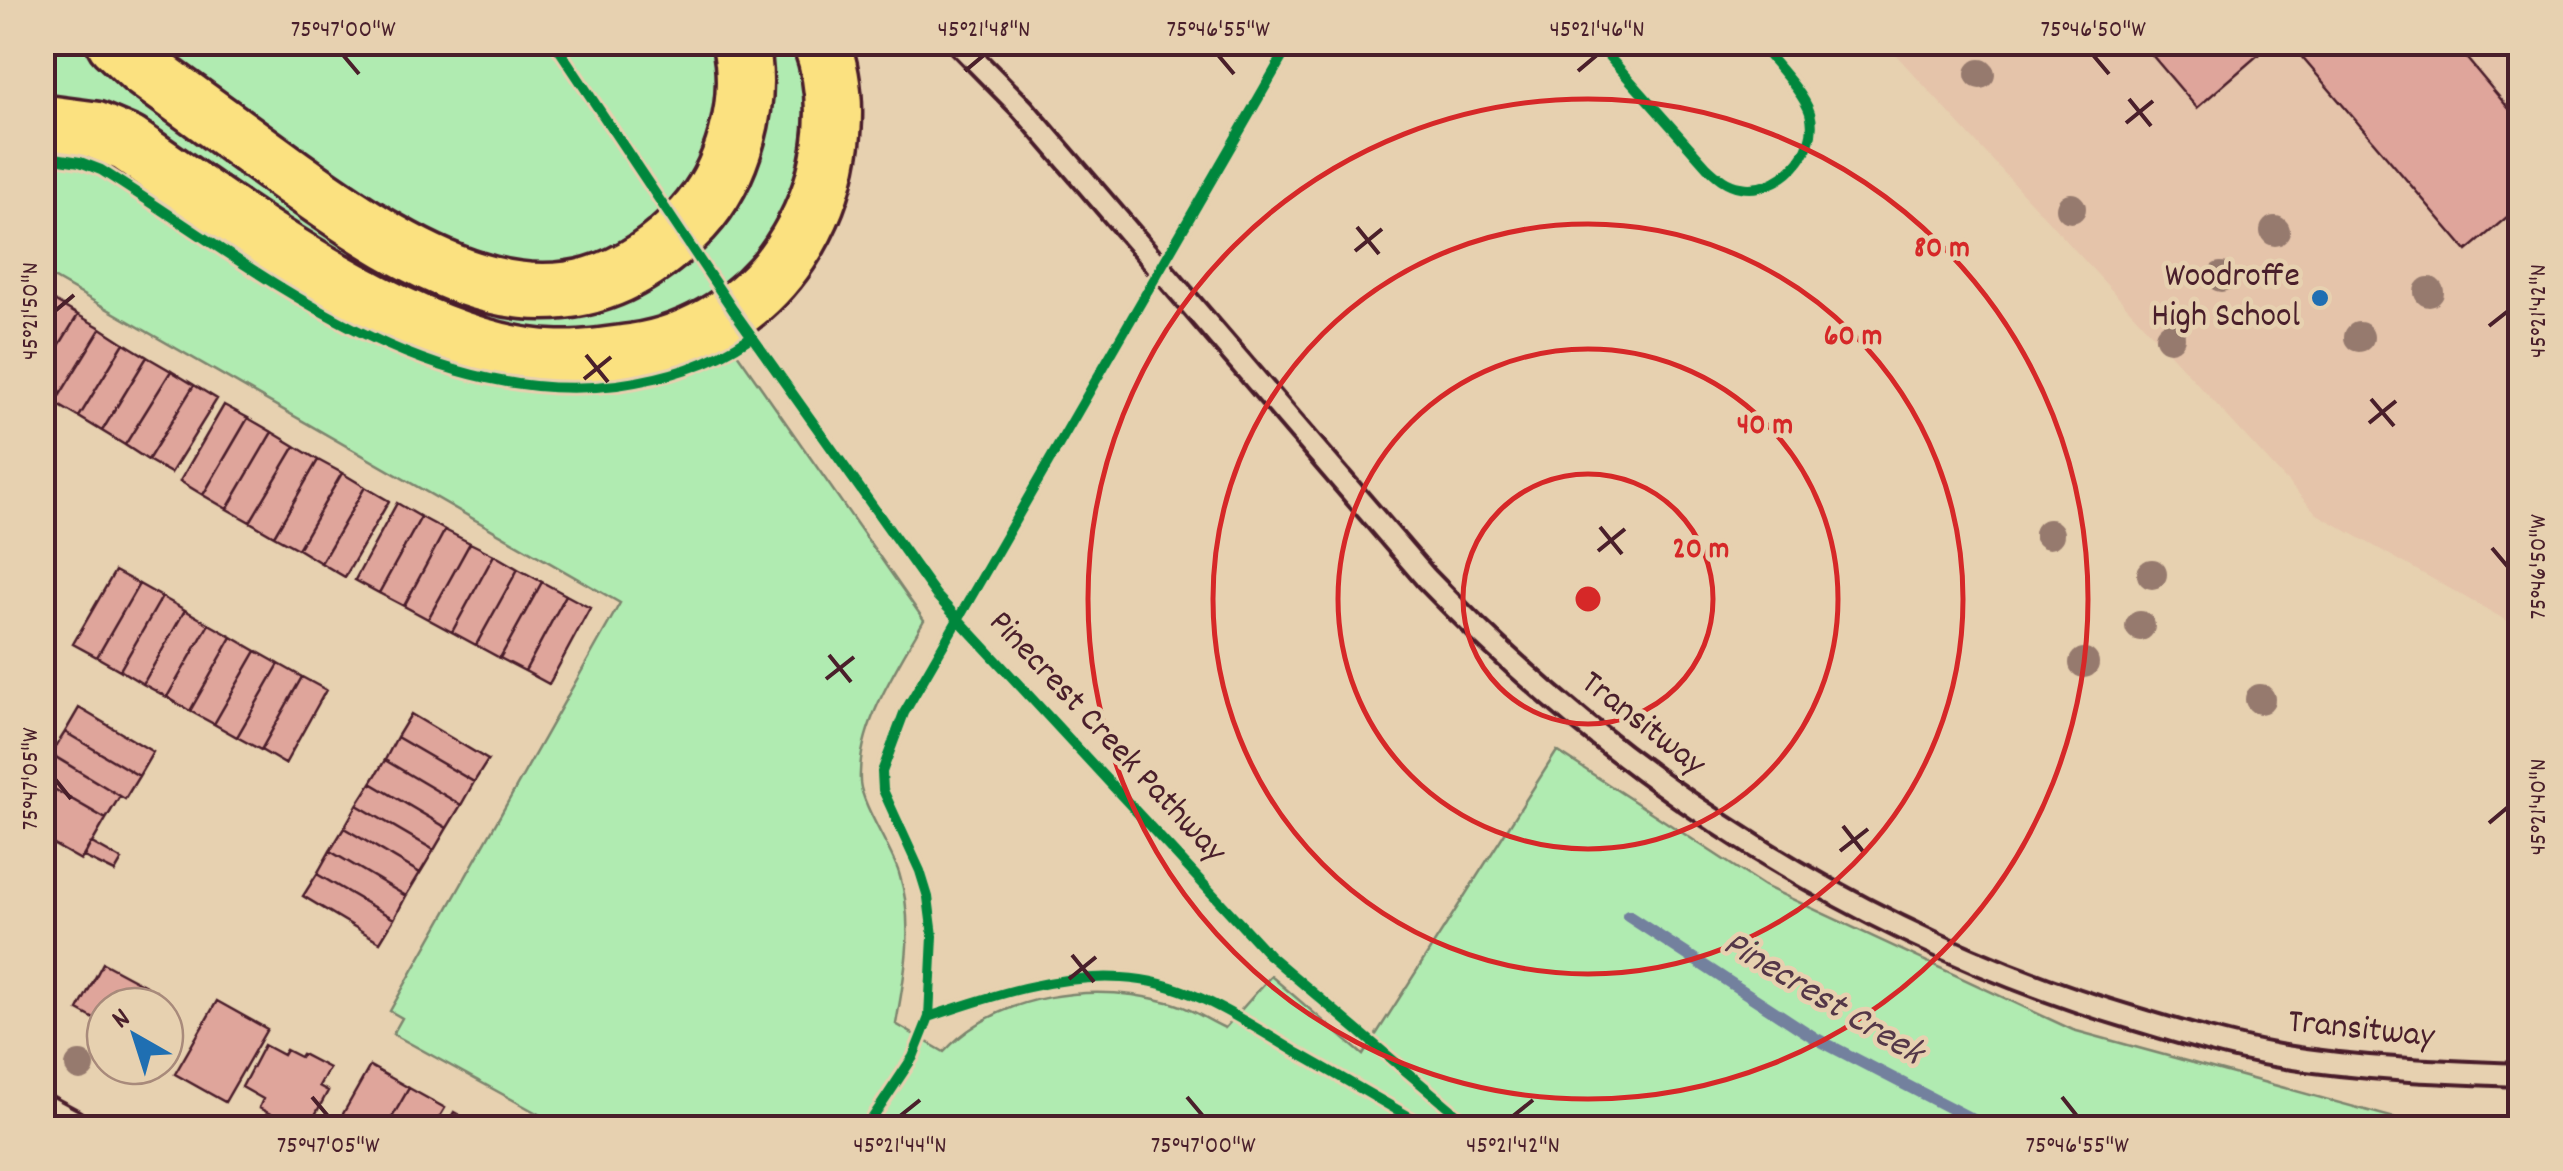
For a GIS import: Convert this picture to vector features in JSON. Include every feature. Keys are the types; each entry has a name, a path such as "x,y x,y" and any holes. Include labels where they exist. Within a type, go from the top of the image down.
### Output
{"highway":[{"path":"115,42 144,69 366,230 455,274 542,292 579,288 618,277 647,262 710,201 738,134 742,94 740,42"},
{"path":"42,123 95,130 128,144 329,279 452,336 519,354 558,359 602,356 680,342 711,326 780,268 814,208 827,168 834,127 832,88 821,42"}],"street":[{"path":"42,1114 68,1128"}],"lane":[{"name":"Transitway","path":"958,42 1036,122 1426,578 1483,637 1617,750 1735,836 1804,878 1913,935 1992,970 2112,1012 2203,1039 2328,1063 2417,1072 2520,1075"}],"shaded area":[{"name":"Woodroffe High School","path":"1885,43 2520,43 2520,628 2317,514"}],"green space":[{"path":"43,43 792,43 805,90 801,163 777,227 737,278 702,303 924,620 872,718 865,739 860,782 899,873 907,911 907,949 896,1024 944,1052 992,1016 1048,997 1078,993 1139,996 1168,1002 1225,1028 1271,976 1363,1055 1557,751 1764,886 2073,1030 2431,1128 564,1128 393,1034 402,1018 390,1011 620,603 43,272"}],"building":[{"path":"2141,42 2273,42 2197,108"},
{"path":"2289,42 2453,42 2520,122 2520,206 2467,251"},
{"path":"54,301 78,315 42,373 42,320"},
{"path":"78,315 101,328 55,403 42,395 42,373"},
{"path":"101,328 124,343 79,417 55,403"},
{"path":"124,343 147,357 102,431 79,417"},
{"path":"147,357 171,371 125,445 102,431"},
{"path":"171,371 194,385 148,460 125,445"},
{"path":"194,385 217,399 171,473 148,460"},
{"path":"224,405 248,418 203,495 180,481"},
{"path":"248,418 272,432 227,509 203,495"},
{"path":"272,432 295,446 250,522 227,509"},
{"path":"295,446 318,460 274,536 250,522"},
{"path":"318,460 342,473 298,549 274,536"},
{"path":"342,473 365,487 321,563 298,549"},
{"path":"365,487 389,501 345,577 321,563"},
{"path":"397,503 421,517 379,593 355,580"},
{"path":"421,517 445,530 404,606 379,593"},
{"path":"445,530 470,543 428,619 404,606"},
{"path":"470,543 494,555 452,632 428,619"},
{"path":"494,555 518,569 476,645 452,632"},
{"path":"518,569 542,582 500,658 476,645"},
{"path":"115,571 139,584 97,657 73,644"},
{"path":"542,582 566,595 525,671 500,658"},
{"path":"139,584 162,597 120,670 97,657"},
{"path":"566,595 590,608 549,684 525,671"},
{"path":"162,597 185,610 143,684 120,670"},
{"path":"185,610 209,624 167,697 143,684"},
{"path":"209,624 232,637 190,711 167,697"},
{"path":"232,637 256,651 214,724 190,711"},
{"path":"256,651 279,664 237,737 214,724"},
{"path":"279,664 302,677 261,750 237,737"},
{"path":"302,677 326,690 285,764 261,750"},
{"path":"79,708 153,752 139,776 65,732"},
{"path":"411,714 488,760 474,782 397,737"},
{"path":"65,732 139,776 125,799 51,754"},
{"path":"397,737 474,782 461,805 385,760"},
{"path":"47,752 120,796 106,819 42,782 42,759"},
{"path":"385,760 461,805 447,828 371,783"},
{"path":"42,782 106,819 92,843 122,860 115,872 84,857 91,843 81,860 42,838"},
{"path":"371,783 447,828 434,850 357,805"},
{"path":"357,805 434,850 420,873 344,828"},
{"path":"344,828 420,873 406,896 330,851"},
{"path":"330,851 406,896 394,919 317,874"},
{"path":"317,874 394,919 380,942 303,896"},
{"path":"103,963 146,986 91,986"},
{"path":"217,1001 267,1029 225,1102 185,1080 185,1057"},
{"path":"264,1045 283,1055 286,1050 300,1057 302,1054 329,1068 319,1086 328,1091 308,1128 298,1128 259,1108 263,1099 242,1087"},
{"path":"370,1066 409,1088 386,1128 335,1128"},
{"path":"409,1088 445,1108 433,1128 386,1128"},
{"path":"454,1112 483,1128 445,1128"}],"waterway":[{"name":"Pinecrest Creek","path":"1628,916 1815,1038 1989,1128"}],"cycle path":[{"name":"Pinecrest Creek Pathway","path":"554,42 733,310 936,595 1269,955 1473,1128"},
{"path":"866,1128 913,1057 929,1017 933,936 928,897 883,790 882,772 904,713 1291,42"},
{"path":"1596,42 1707,167 1730,184 1755,188 1769,184 1794,167 1809,142 1812,127 1801,95 1758,42"},
{"path":"42,156 101,170 280,287 343,323 408,354 475,376 545,387 617,385 687,369 751,337"},
{"path":"929,1017 1000,994 1072,979 1122,978 1169,986 1235,1015 1429,1128"}],"place":[{"name":"Woodroffe High School","path":"2320,298"}]}
